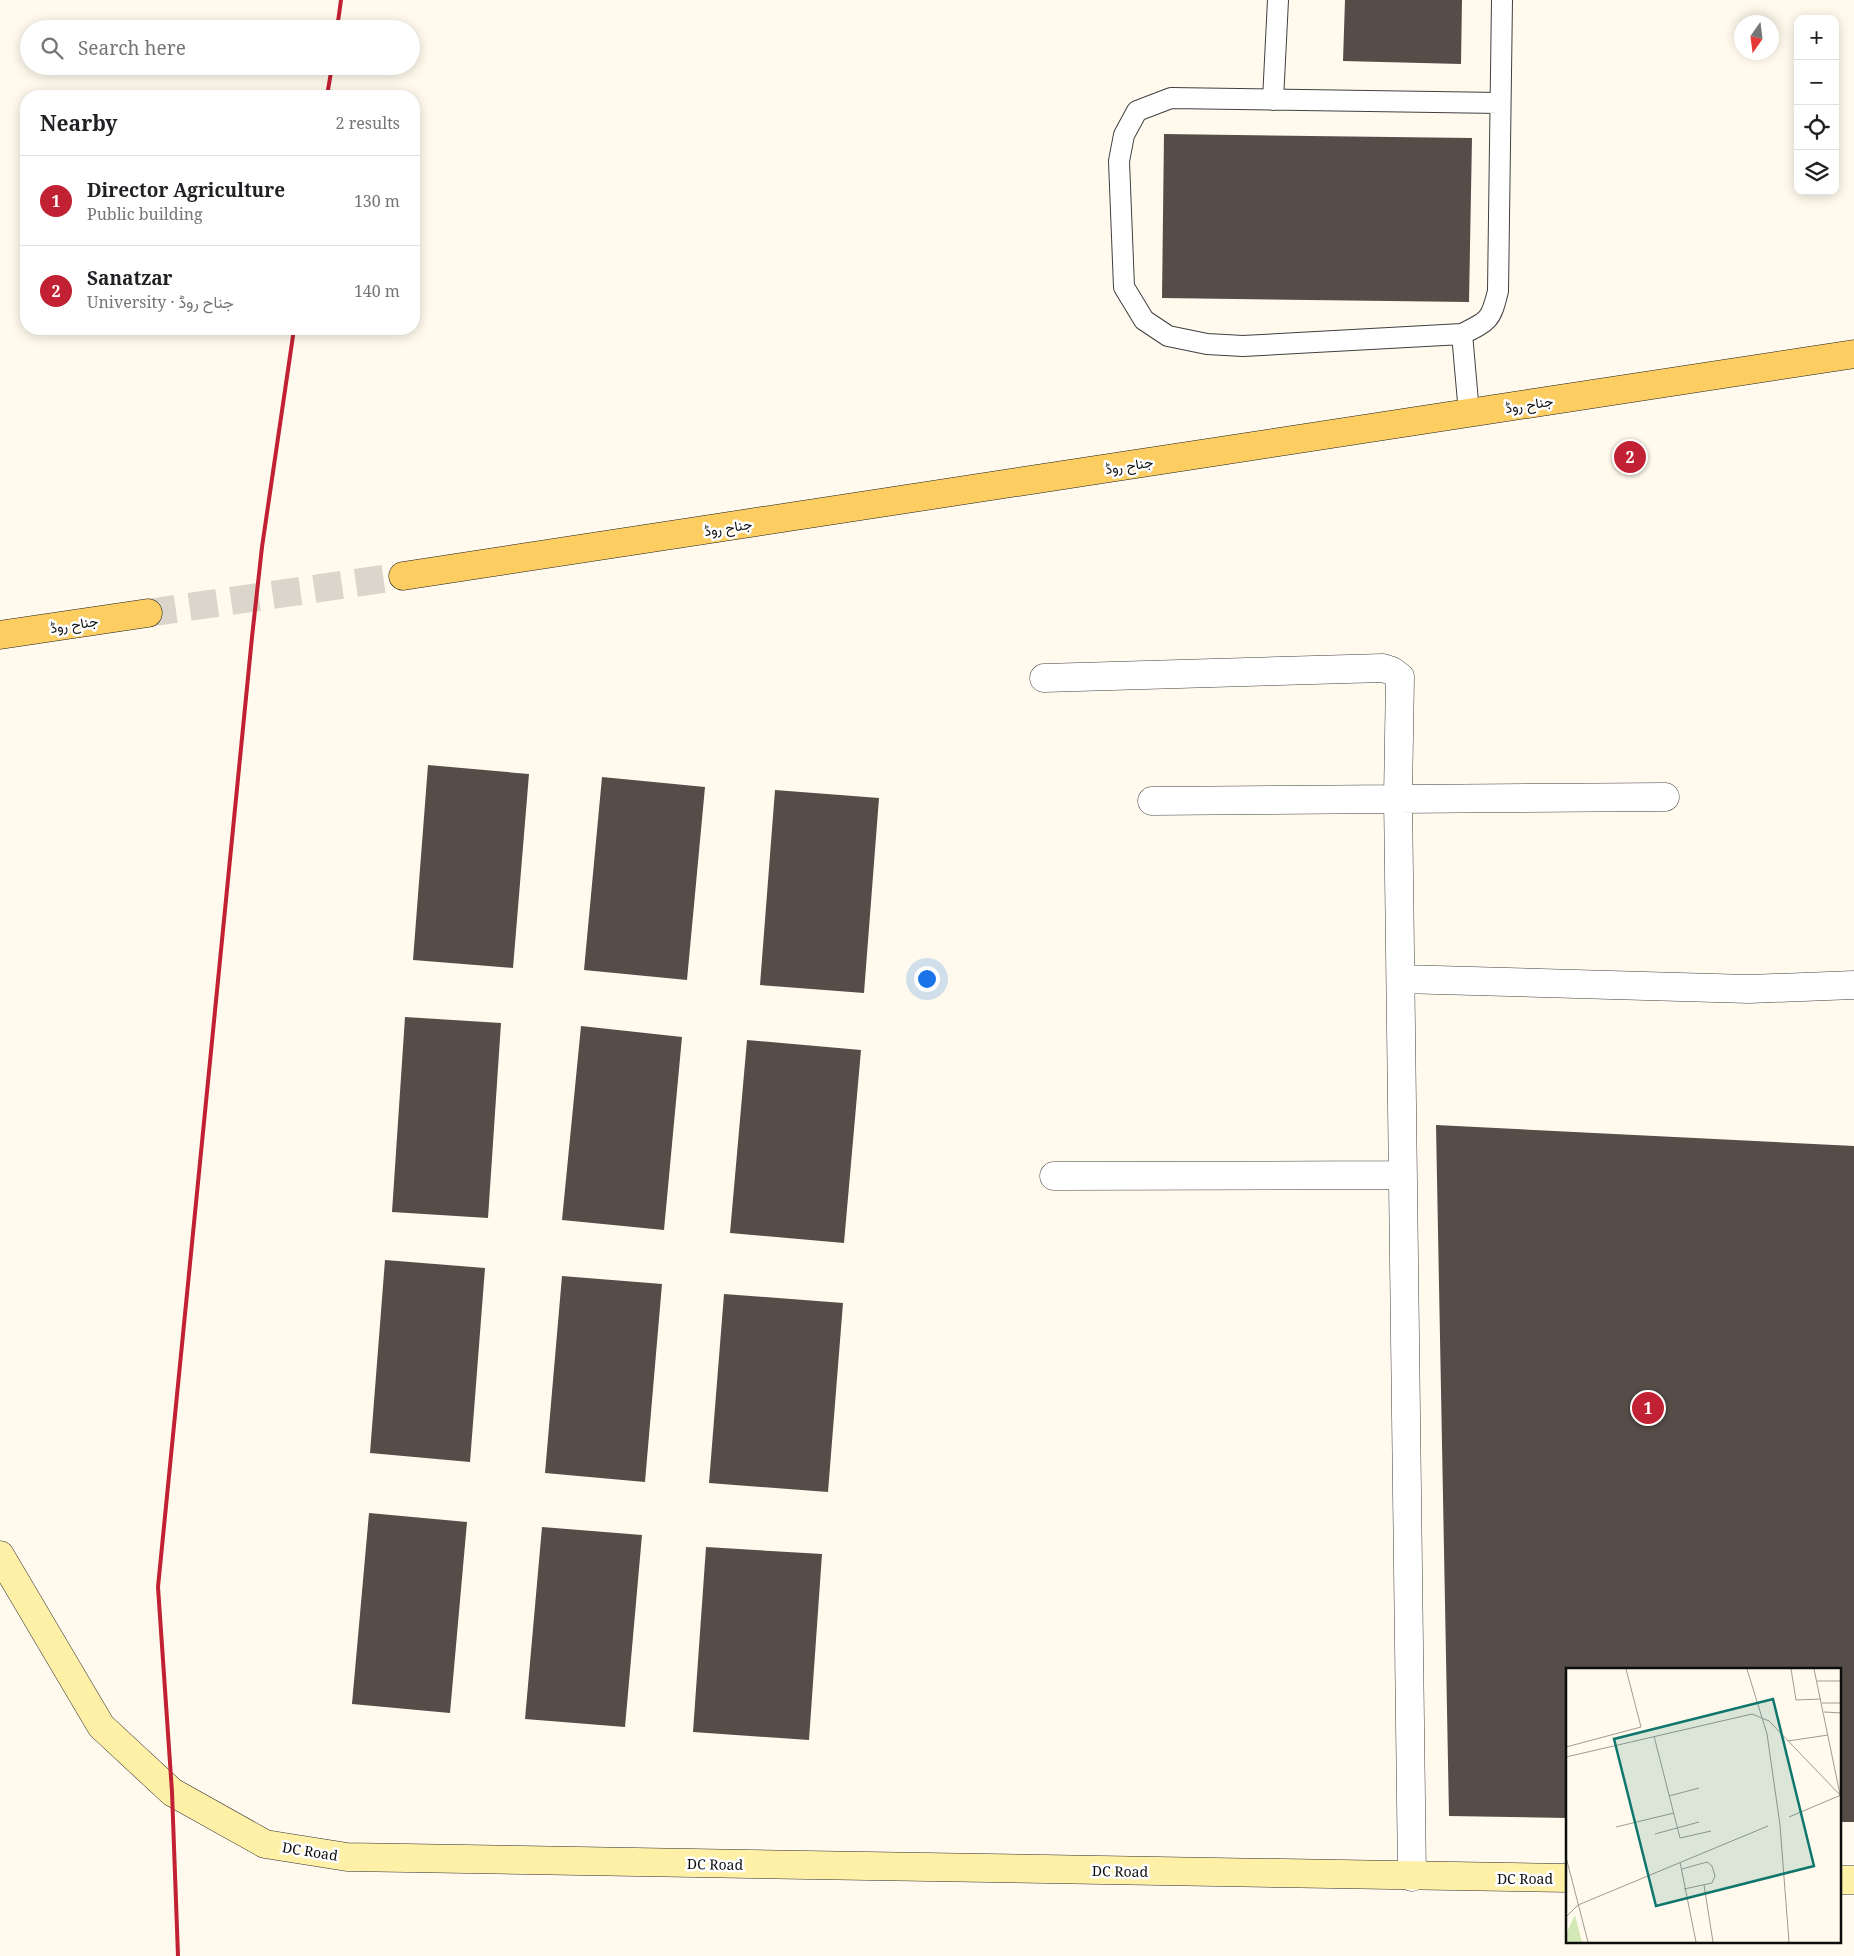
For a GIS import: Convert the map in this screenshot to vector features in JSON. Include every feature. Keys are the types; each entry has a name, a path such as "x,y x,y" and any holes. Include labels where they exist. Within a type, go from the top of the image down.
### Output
{"main road":[{"name":"جناح روڈ","path":"403,576 1854,354"},
{"name":"جناح روڈ","path":"0,635 148,613"},
{"name":"DC Road","path":"0,1555 101,1726 172,1792 264,1844 347,1857 1412,1877 1566,1878"}],"street":[{"path":"1044,678 1383,668 1392,671 1400,677 1398,797 1412,1877"},
{"path":"1152,801 1398,797 1665,797"},
{"path":"1401,979 1749,989 1854,985"},
{"path":"1054,1176 1403,1175"}],"lane":[{"path":"1273,100 1278,0"},
{"path":"1500,103 1171,98 1137,111 1124,135 1119,161 1124,287 1144,320 1168,336 1207,344 1243,346 1462,334 1485,323 1493,310 1498,291 1502,0"},
{"path":"1462,334 1469,413"}],"building":[{"path":"1345,0 1462,0 1461,64 1343,61"},
{"path":"1164,134 1472,138 1469,302 1162,298"},
{"path":"428,765 529,774 513,968 413,960"},
{"path":"602,777 705,787 687,980 584,970"},
{"path":"775,790 879,798 864,993 760,985"},
{"path":"405,1017 501,1023 488,1218 392,1212"},
{"path":"581,1026 682,1037 664,1230 562,1220"},
{"path":"747,1040 861,1050 844,1243 730,1233"},
{"path":"1436,1125 1854,1146 1854,1822 1842,1822 1842,1668 1566,1668 1566,1818 1449,1816"},
{"path":"385,1260 485,1268 470,1462 370,1453"},
{"path":"562,1276 662,1284 645,1482 545,1473"},
{"path":"724,1294 843,1303 828,1492 709,1483"},
{"path":"369,1513 467,1522 450,1713 352,1704"},
{"path":"542,1527 642,1535 625,1727 525,1719"},
{"path":"706,1547 822,1554 809,1740 693,1732"}],"tunnel":[{"path":"148,613 403,576"}],"railway":[{"path":"338,20 341,0"},
{"path":"328,90 330,75"},
{"path":"178,1956 172,1792 158,1587 252,637 262,547 293,335"}],"place":[{"name":"Sanatzar","path":"1630,457"},
{"name":"Director Agriculture","path":"1648,1408"}]}
